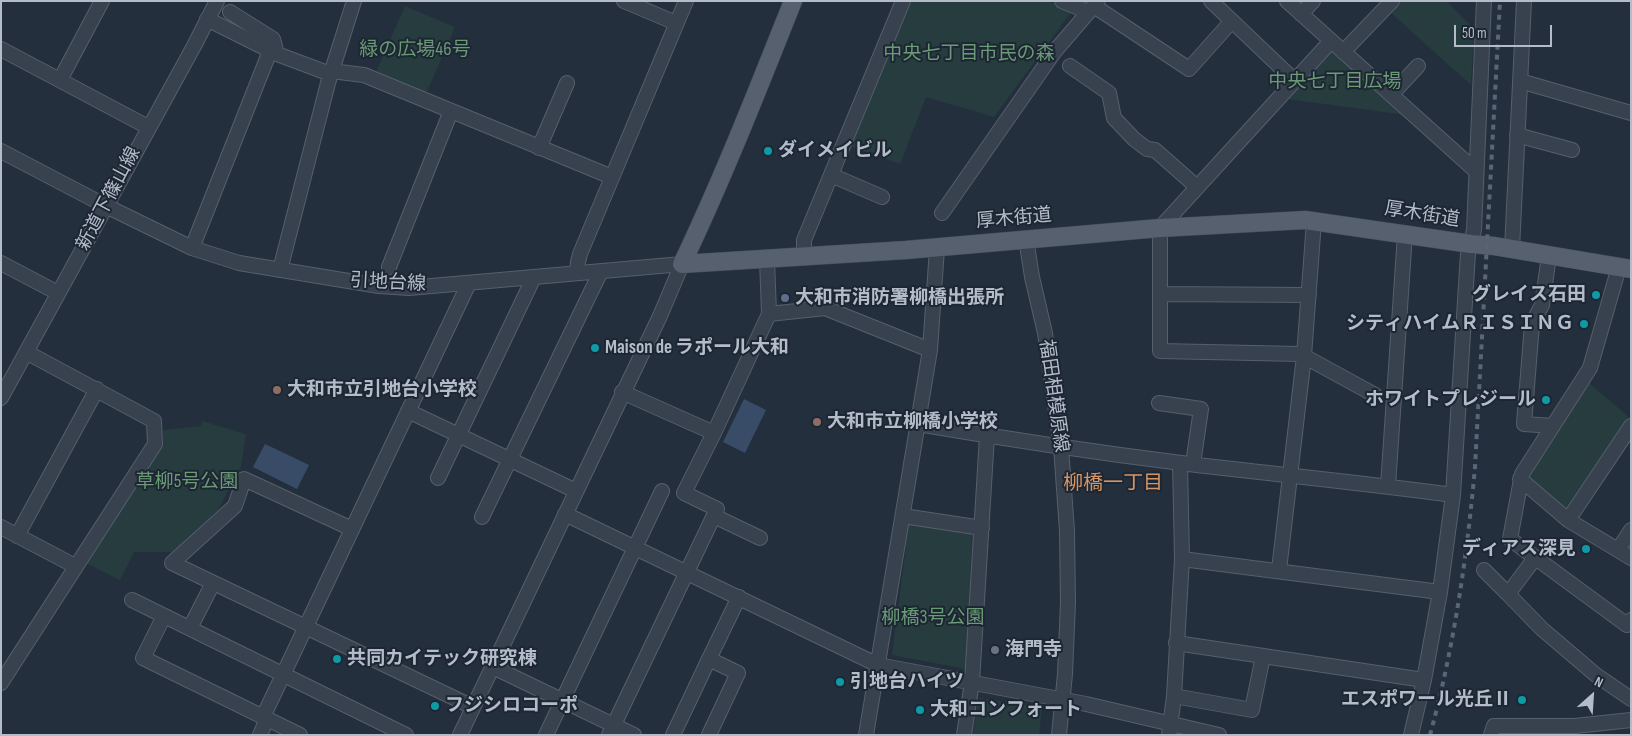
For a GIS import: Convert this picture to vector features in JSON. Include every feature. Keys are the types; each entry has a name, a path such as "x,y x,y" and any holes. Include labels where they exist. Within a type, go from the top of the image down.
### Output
{"main road":[{"path":"682,264 698,232 761,83 793,1"},
{"name":"厚木街道","path":"682,264 937,248 1160,228 1314,221 1512,249 1625,268"}],"street":[{"path":"60,80 102,1"},
{"name":"新道下篠山線","path":"1,398 217,1"},
{"path":"280,270 331,71 354,1"},
{"path":"624,1 676,23"},
{"path":"577,272 580,254 686,1"},
{"path":"804,257 804,240 903,1"},
{"path":"1062,1 1093,6 1189,69 1231,22"},
{"path":"1211,1 1295,81"},
{"path":"1287,1 1476,171"},
{"path":"1301,14 1313,1"},
{"path":"1343,52 1392,1"},
{"path":"1411,735 1424,680 1440,592 1453,495 1468,253 1474,230 1484,1"},
{"path":"1512,249 1524,1"},
{"path":"942,213 1055,51 1093,6"},
{"path":"192,248 273,53 273,39 230,12"},
{"path":"207,19 273,53 325,72 364,74 612,178"},
{"path":"1331,41 1160,228 1160,351 1300,354 1375,395"},
{"path":"1,49 148,127"},
{"path":"1070,66 1109,93 1114,118 1134,138 1147,148 1155,150 1197,187"},
{"path":"1391,95 1418,66"},
{"path":"1520,81 1631,113"},
{"path":"539,148 567,83"},
{"path":"389,267 451,111"},
{"path":"1517,134 1572,150"},
{"name":"引地台線","path":"1,150 106,206 192,248 239,263 280,270 379,286 409,288 682,264"},
{"path":"831,175 882,197"},
{"path":"1279,570 1304,356 1314,221"},
{"path":"1388,486 1404,234"},
{"name":"福田相模原線","path":"1026,239 1032,277 1045,334 1061,447 1067,531 1068,602 1063,700 1059,735"},
{"path":"866,735 930,350 937,248"},
{"path":"1549,256 1542,305 1532,324 1524,424 1553,426"},
{"path":"611,730 717,509 684,493 714,434 769,314 767,259"},
{"path":"1,263 58,293"},
{"path":"460,735 622,392 660,316 682,264"},
{"path":"1625,268 1590,368 1522,474 1510,539 1629,624"},
{"path":"482,517 601,271"},
{"path":"438,478 534,277"},
{"path":"260,735 283,674 469,283"},
{"path":"1160,294 1309,295"},
{"path":"769,314 824,308 930,350"},
{"path":"1,683 155,444 154,421 26,352"},
{"path":"17,536 97,389"},
{"path":"622,392 714,434"},
{"path":"1159,404 1201,409 1187,464 1174,696 1170,729"},
{"path":"408,411 576,491"},
{"path":"918,424 987,436 1187,464 1453,495"},
{"path":"1568,520 1631,426"},
{"path":"964,735 972,682 987,436"},
{"path":"352,530 244,479 235,506 172,563 473,707"},
{"path":"1520,480 1568,520 1631,558"},
{"path":"546,735 662,491"},
{"path":"565,514 878,665 1063,700 1170,729 1219,735"},
{"path":"714,516 760,538"},
{"path":"903,516 982,528"},
{"path":"1,527 75,566"},
{"path":"1618,550 1631,530"},
{"path":"1508,594 1535,558"},
{"path":"1182,559 1440,592"},
{"path":"1484,570 1542,629 1596,675 1631,699"},
{"path":"190,628 213,583"},
{"path":"673,735 739,597"},
{"path":"132,600 406,735"},
{"path":"164,616 144,658 300,735"},
{"path":"1176,643 1424,680"},
{"path":"1174,696 1252,710 1262,656"},
{"path":"709,659 738,673 709,735"},
{"path":"493,667 562,701 611,730 634,735"},
{"path":"1491,735 1494,726 1573,731 1631,720"}],"green space":[{"name":"中央七丁目市民の森","path":"906,1 1048,1 1072,11 994,117 926,97 900,164 850,146"},
{"path":"1400,1 1446,1 1474,29 1471,85 1390,12"},
{"name":"緑の広場46号","path":"405,6 455,27 426,94 376,72"},
{"name":"中央七丁目広場","path":"1333,50 1406,115 1287,99"},
{"path":"1589,383 1631,419 1567,513 1525,475"},
{"name":"草柳5号公園","path":"202,421 246,434 241,466 218,510 173,552 134,552 120,580 86,563 163,444 163,430 201,426"},
{"name":"柳橋3号公園","path":"909,522 972,534 966,669 892,655"},
{"path":"979,698 1042,707 1039,735 973,735"}],"water":[{"path":"744,399 766,410 745,453 723,442"},
{"path":"265,444 309,465 297,489 253,467"}],"railway":[{"path":"1430,735 1453,635 1468,534 1475,467 1500,1"}],"place":[{"name":"ダイメイビル","path":"768,151"},
{"name":"グレイス石田","path":"1596,295"},
{"name":"大和市消防署柳橋出張所","path":"785,298"},
{"name":"シティハイムＲＩＳＩＮＧ","path":"1584,324"},
{"name":"Maison de ラポール大和","path":"595,348"},
{"name":"大和市立引地台小学校","path":"277,390"},
{"name":"ホワイトプレジール","path":"1546,400"},
{"name":"大和市立柳橋小学校","path":"817,422"},
{"name":"ディアス深見","path":"1586,549"},
{"name":"海門寺","path":"995,650"},
{"name":"共同カイテック研究棟","path":"337,659"},
{"name":"引地台ハイツ","path":"840,682"},
{"name":"エスポワール光丘Ⅱ","path":"1522,700"},
{"name":"フジシロコーポ","path":"435,706"},
{"name":"大和コンフォート","path":"920,710"}],"district":[{"name":"柳橋一丁目","path":"1113,484"}]}
